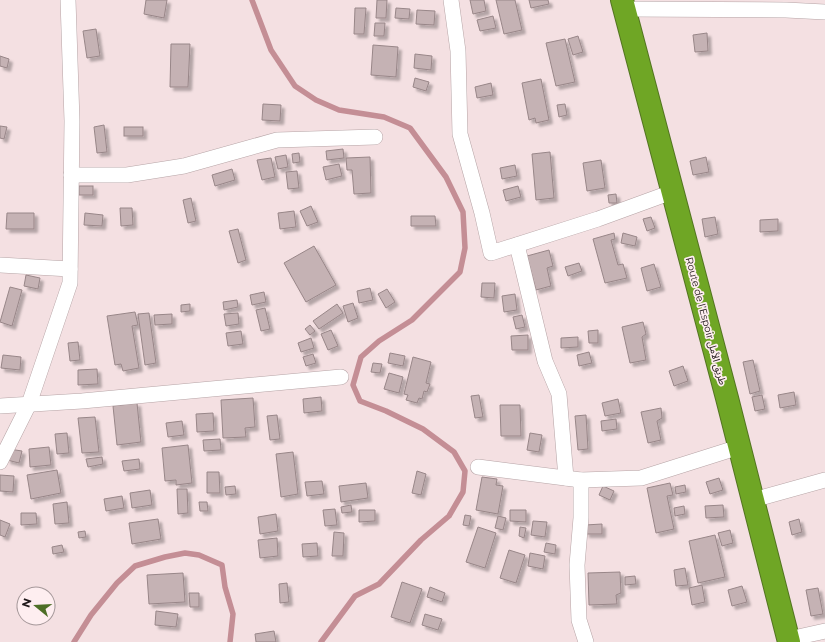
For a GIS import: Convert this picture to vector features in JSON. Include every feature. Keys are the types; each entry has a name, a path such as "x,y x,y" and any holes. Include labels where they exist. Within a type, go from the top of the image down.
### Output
{"highway":[{"name":"Route de l’Espoir طريق الأمل","path":"623,5 789,640"}],"street":[{"path":"0,462 29,404 70,282 72,121 68,0"},
{"path":"451,0 458,51 460,134 482,213 491,253 598,219 672,192"},
{"path":"623,5 825,12"},
{"path":"71,175 127,175 184,166 277,140 375,137"},
{"path":"517,245 544,361 559,394 581,518 577,565 578,596 579,620 586,642"},
{"path":"0,265 70,269"},
{"path":"0,406 82,401 341,377"},
{"path":"478,467 574,479 641,478 739,447"},
{"path":"753,500 825,480"},
{"path":"789,640 825,631"}],"building":[{"path":"146,0 167,0 164,18 144,14"},
{"path":"377,0 387,0 386,18 376,18"},
{"path":"470,0 484,0 486,11 473,14"},
{"path":"496,0 515,0 522,30 504,34"},
{"path":"529,0 548,0 549,4 531,8"},
{"path":"355,8 366,8 364,34 354,34"},
{"path":"396,8 410,9 409,19 395,18"},
{"path":"417,10 435,11 434,25 416,24"},
{"path":"493,16 496,28 480,31 477,20"},
{"path":"375,23 385,23 384,36 374,36"},
{"path":"96,29 100,56 87,58 83,31"},
{"path":"707,33 708,51 695,52 693,35"},
{"path":"578,36 583,52 573,55 568,39"},
{"path":"565,39 575,82 556,86 546,43"},
{"path":"171,44 190,44 188,87 170,87"},
{"path":"373,45 398,47 396,77 371,75"},
{"path":"415,54 432,56 431,70 414,68"},
{"path":"0,56 9,59 7,68 0,66"},
{"path":"415,78 429,82 426,91 413,87"},
{"path":"541,79 549,120 536,123 535,118 529,120 522,83"},
{"path":"491,83 493,95 477,98 475,87"},
{"path":"263,104 281,105 280,121 262,120"},
{"path":"565,104 567,115 559,117 557,105"},
{"path":"104,125 107,152 97,153 94,127"},
{"path":"0,126 7,127 4,139 0,138"},
{"path":"124,127 143,127 143,136 124,136"},
{"path":"343,149 344,158 327,160 326,151"},
{"path":"550,152 554,198 536,200 532,154"},
{"path":"299,153 300,162 293,163 292,154"},
{"path":"286,155 288,167 278,169 275,157"},
{"path":"370,157 371,193 354,194 352,170 347,170 346,158"},
{"path":"706,157 709,172 693,175 690,161"},
{"path":"271,158 275,177 262,180 257,160"},
{"path":"601,160 605,188 587,191 583,163"},
{"path":"339,164 342,176 326,180 323,167"},
{"path":"515,165 517,176 502,179 500,168"},
{"path":"232,169 235,180 215,186 212,175"},
{"path":"297,171 299,188 288,189 286,172"},
{"path":"79,186 93,186 93,195 79,195"},
{"path":"518,186 521,197 506,201 503,190"},
{"path":"616,194 617,203 609,203 608,195"},
{"path":"191,198 196,221 188,223 183,200"},
{"path":"311,206 318,222 307,226 300,211"},
{"path":"120,208 132,208 133,225 121,226"},
{"path":"294,211 296,227 280,229 278,213"},
{"path":"7,213 34,213 34,229 6,229"},
{"path":"85,213 103,215 102,226 84,225"},
{"path":"411,216 435,216 436,226 411,226"},
{"path":"651,217 655,228 647,231 643,219"},
{"path":"715,217 718,234 705,237 702,219"},
{"path":"778,219 778,231 760,232 760,220"},
{"path":"238,229 246,260 238,263 229,231"},
{"path":"614,233 615,239 611,240 618,265 623,264 627,278 605,283 593,239"},
{"path":"623,233 637,237 635,246 621,243"},
{"path":"314,246 336,285 306,302 284,263"},
{"path":"549,250 553,266 547,268 551,286 536,290 527,256"},
{"path":"579,263 582,271 568,276 565,267"},
{"path":"654,264 661,287 647,291 641,268"},
{"path":"26,275 40,278 38,289 24,286"},
{"path":"482,283 495,283 494,298 481,297"},
{"path":"10,287 22,290 12,326 0,322"},
{"path":"370,288 373,300 359,303 357,291"},
{"path":"387,289 395,302 386,308 378,294"},
{"path":"264,292 266,302 252,305 250,295"},
{"path":"515,294 517,310 504,312 502,296"},
{"path":"237,300 238,307 224,310 223,302"},
{"path":"353,303 358,318 348,322 343,306"},
{"path":"190,304 190,311 181,312 181,305"},
{"path":"337,304 343,313 319,329 313,321"},
{"path":"265,308 270,329 261,331 256,310"},
{"path":"135,312 138,325 132,326 139,368 123,371 121,364 115,365 107,316"},
{"path":"149,313 156,363 145,365 138,314"},
{"path":"238,313 239,324 226,326 224,314"},
{"path":"172,314 172,324 155,325 154,315"},
{"path":"522,315 525,327 516,329 513,317"},
{"path":"643,322 646,334 642,337 646,360 630,363 622,327"},
{"path":"310,325 315,331 310,335 305,329"},
{"path":"331,330 338,346 328,350 321,334"},
{"path":"598,330 598,343 589,343 588,331"},
{"path":"241,331 243,344 228,346 226,333"},
{"path":"528,335 528,350 512,350 511,336"},
{"path":"578,337 578,347 561,348 561,338"},
{"path":"311,338 314,348 301,352 298,343"},
{"path":"78,342 80,360 70,361 68,343"},
{"path":"589,352 592,363 579,366 577,355"},
{"path":"390,353 405,356 403,366 388,363"},
{"path":"313,354 316,363 306,366 303,357"},
{"path":"3,355 21,357 20,370 1,368"},
{"path":"413,357 431,362 426,383 430,384 427,392 424,391 422,399 419,398 417,403 406,400 408,395 404,394"},
{"path":"753,360 760,391 750,394 743,362"},
{"path":"373,363 382,364 380,373 371,372"},
{"path":"683,366 688,381 674,386 669,371"},
{"path":"97,369 98,384 78,385 78,370"},
{"path":"389,373 403,377 399,393 384,389"},
{"path":"794,392 796,405 780,408 778,395"},
{"path":"479,395 483,417 475,418 471,396"},
{"path":"762,395 765,409 755,411 752,397"},
{"path":"321,397 322,411 304,413 303,399"},
{"path":"253,398 255,427 245,428 246,437 223,438 221,400"},
{"path":"618,399 621,413 605,416 602,403"},
{"path":"137,403 141,442 117,445 113,406"},
{"path":"500,405 520,405 521,436 501,436"},
{"path":"661,408 662,418 657,421 661,440 648,443 641,412"},
{"path":"213,413 214,431 197,432 196,414"},
{"path":"277,415 280,439 270,440 267,416"},
{"path":"586,415 588,449 578,450 575,416"},
{"path":"95,417 99,452 82,453 78,418"},
{"path":"616,419 617,429 602,431 601,421"},
{"path":"182,421 184,435 168,437 166,423"},
{"path":"67,433 69,453 57,454 55,434"},
{"path":"530,433 542,435 539,452 527,450"},
{"path":"220,439 221,450 204,451 203,440"},
{"path":"188,445 192,483 176,485 176,480 165,481 162,448"},
{"path":"49,447 51,465 30,467 29,449"},
{"path":"9,449 22,451 19,463 7,460"},
{"path":"293,452 298,494 281,497 276,454"},
{"path":"102,457 103,464 88,467 86,459"},
{"path":"139,459 140,469 124,471 122,461"},
{"path":"57,470 61,493 31,499 27,475"},
{"path":"417,471 426,474 421,495 412,493"},
{"path":"207,472 219,472 220,493 207,493"},
{"path":"0,475 14,476 13,492 0,491"},
{"path":"482,477 497,479 496,485 503,486 498,514 476,510"},
{"path":"719,478 723,490 710,494 706,482"},
{"path":"322,481 324,494 307,496 305,482"},
{"path":"366,483 368,498 341,502 339,486"},
{"path":"670,483 673,495 667,496 674,529 656,533 647,488"},
{"path":"685,485 686,492 676,494 675,487"},
{"path":"235,486 236,494 226,495 225,487"},
{"path":"603,486 614,491 610,500 599,495"},
{"path":"177,489 187,489 188,513 178,514"},
{"path":"150,490 152,505 132,508 130,493"},
{"path":"122,496 124,508 106,511 104,499"},
{"path":"67,502 69,523 55,524 53,504"},
{"path":"199,502 207,502 208,511 200,511"},
{"path":"351,505 352,512 342,513 341,507"},
{"path":"723,505 724,517 706,518 705,506"},
{"path":"684,506 685,514 675,516 674,508"},
{"path":"335,509 337,525 325,526 323,510"},
{"path":"359,510 375,510 375,521 359,522"},
{"path":"510,510 526,510 526,522 510,521"},
{"path":"21,513 36,513 37,524 21,525"},
{"path":"276,514 278,531 260,534 258,517"},
{"path":"465,515 471,516 469,526 463,525"},
{"path":"498,516 506,518 503,530 495,528"},
{"path":"158,519 161,539 132,544 129,523"},
{"path":"799,519 802,532 792,535 789,522"},
{"path":"0,520 10,524 5,537 0,535"},
{"path":"533,521 547,522 545,537 531,535"},
{"path":"602,524 602,534 586,534 585,525"},
{"path":"478,527 496,533 485,568 466,562"},
{"path":"520,527 526,528 524,538 519,536"},
{"path":"730,530 733,543 722,546 718,533"},
{"path":"85,531 86,537 79,538 78,532"},
{"path":"334,532 344,533 343,556 332,556"},
{"path":"715,535 725,577 698,583 689,541"},
{"path":"277,538 278,556 260,558 258,540"},
{"path":"317,543 318,556 303,557 302,544"},
{"path":"546,543 556,545 555,554 544,552"},
{"path":"62,545 64,552 53,554 52,547"},
{"path":"509,550 525,555 516,583 500,578"},
{"path":"530,553 545,556 543,569 528,566"},
{"path":"685,568 688,585 676,586 674,570"},
{"path":"620,572 621,593 616,595 617,604 589,605 588,573"},
{"path":"183,573 185,602 149,604 147,575"},
{"path":"635,576 636,584 625,585 625,577"},
{"path":"402,582 422,589 410,623 391,617"},
{"path":"287,583 289,602 280,603 279,584"},
{"path":"702,585 705,602 692,605 689,588"},
{"path":"742,586 747,602 732,606 728,590"},
{"path":"430,587 445,593 442,602 427,597"},
{"path":"818,588 823,614 811,616 806,590"},
{"path":"189,593 199,593 199,607 190,607"},
{"path":"156,611 178,614 176,627 155,625"},
{"path":"425,614 442,619 438,630 422,625"},
{"path":"274,631 276,642 256,642 255,634"}],"waterway":[{"path":"252,0 271,50 295,86 316,100 339,110 384,117 410,128 446,177 463,212 465,248 460,272 412,320 379,341 361,357 353,385 360,401 386,411 423,429 454,452 465,471 463,492 449,516 421,540 379,584 355,596 321,642"},
{"path":"74,642 91,615 117,583 135,566 185,553 199,555 222,565 225,587 233,614 230,642"}]}
